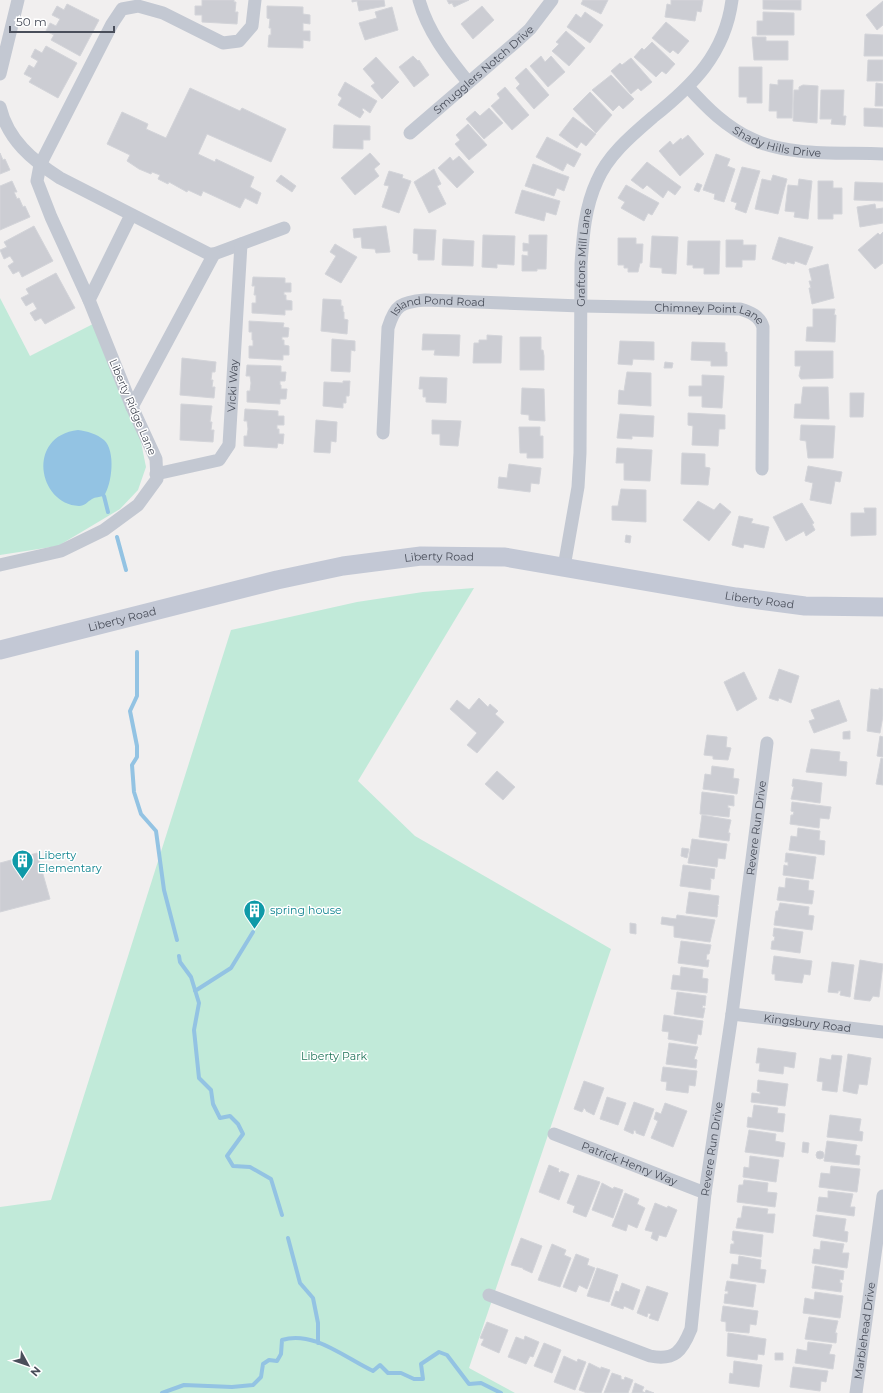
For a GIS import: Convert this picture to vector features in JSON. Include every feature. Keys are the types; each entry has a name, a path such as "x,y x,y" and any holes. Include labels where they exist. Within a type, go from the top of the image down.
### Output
{"main road":[{"name":"Liberty Road","path":"0,648 277,580 343,566 421,556 466,555 505,557 736,597 805,606 883,607"}],"street":[{"path":"0,74 18,0"},
{"name":"Liberty Ridge Lane","path":"156,474 156,459 132,407 89,300 51,217 37,181 40,165 112,24 122,9 138,6 163,13 223,43 239,41 252,26 255,0"},
{"path":"419,0 434,38 468,82"},
{"name":"Smugglers Notch Drive","path":"410,133 530,29 552,0"},
{"name":"Graftons Mill Lane","path":"564,566 578,487 583,234 588,208 597,180 614,154 635,132 688,87 707,66 717,48 725,28 732,0"},
{"name":"Shady Hills Drive","path":"688,87 710,110 731,127 753,140 770,146 812,152 883,154"},
{"path":"0,107 3,119 20,148 40,165 60,178 209,254 214,254 284,228"},
{"path":"89,300 131,215"},
{"name":"Vicki Way","path":"156,474 219,460 229,445 241,244"},
{"path":"132,407 214,254"},
{"name":"Island Pond Road","path":"383,433 388,328 392,314 400,305 425,300 582,306"},
{"name":"Chimney Point Lane","path":"582,306 740,310 753,314 761,322 763,327 762,469"},
{"path":"0,565 61,551 104,530 138,505 157,479 156,474"},
{"name":"Revere Run Drive","path":"489,1295 650,1356 668,1357 677,1353 685,1343 690,1329 706,1193 732,1014 767,743"},
{"name":"Kingsbury Road","path":"732,1014 883,1032"},
{"name":"Patrick Henry Way","path":"554,1134 706,1193"},
{"name":"Marblehead Drive","path":"856,1393 883,1196"}],"green space":[{"path":"0,298 30,356 93,324 140,437 146,467 138,490 120,509 58,546 0,555"},
{"name":"Liberty Park","path":"474,588 358,781 415,836 611,949 469,1368 515,1393 0,1393 0,1207 51,1200 231,630 357,602 423,592"}],"water":[{"path":"78,430 92,433 104,440 108,445 110,452 112,468 107,491 104,496 93,498 81,506 65,502 54,494 47,483 44,470 45,456 50,444 61,435"}],"building":[{"path":"202,0 234,0 234,2 236,2 235,12 238,12 237,24 202,22 202,15 195,15 195,6 202,6"},
{"path":"352,0 384,0 385,6 359,11 357,1 352,2"},
{"path":"447,0 469,0 454,7 452,3 449,4"},
{"path":"583,0 608,0 601,14 581,4"},
{"path":"671,0 703,0 701,12 697,11 695,21 665,17 667,4 671,5"},
{"path":"763,0 801,0 801,10 763,9"},
{"path":"883,1 883,25 877,30 866,15"},
{"path":"67,4 99,20 80,56 51,40 54,35 46,31 50,23 56,26 60,19 52,15 57,6 64,10"},
{"path":"267,6 303,7 303,14 310,15 310,24 303,23 303,31 310,31 310,41 303,40 303,48 268,47 271,28 269,28 270,19 267,18"},
{"path":"482,6 494,20 473,39 461,24"},
{"path":"392,7 398,30 365,40 359,23 377,18 375,12"},
{"path":"585,12 603,25 590,43 567,27 576,14 581,18"},
{"path":"763,12 794,13 794,35 757,35 757,21 763,21"},
{"path":"666,22 689,41 678,54 673,50 670,53 652,38"},
{"path":"566,31 585,48 569,66 552,51 559,44 556,42"},
{"path":"865,34 883,35 883,56 864,56"},
{"path":"752,37 766,37 766,41 788,41 788,60 754,60"},
{"path":"652,42 675,64 666,74 662,71 656,77 634,57 642,48 644,50"},
{"path":"46,46 77,63 58,98 29,82 32,78 24,74 29,65 34,68 38,61 31,57 35,49 42,53"},
{"path":"413,56 418,61 419,60 429,75 414,87 399,67"},
{"path":"541,56 545,62 551,56 565,72 548,87 530,66"},
{"path":"376,57 399,82 382,99 371,86 375,83 363,69"},
{"path":"631,58 652,82 641,91 638,88 631,94 611,71 620,63 622,65"},
{"path":"868,60 883,60 883,81 867,81"},
{"path":"739,67 762,67 762,103 747,103 747,97 739,97"},
{"path":"526,68 549,95 534,109 516,88 520,84 515,78"},
{"path":"611,75 634,99 623,109 619,105 613,111 592,90"},
{"path":"778,80 793,80 792,118 777,118 777,111 769,111 770,84 778,85"},
{"path":"345,82 377,101 370,113 363,108 362,110 364,112 360,118 338,105 342,98 338,95"},
{"path":"876,83 883,84 883,106 875,106"},
{"path":"803,85 818,86 817,123 793,121 794,90 799,90 799,87"},
{"path":"505,87 529,115 512,130 491,106 500,98 497,94"},
{"path":"190,88 240,111 242,108 286,129 271,162 207,134 198,154 215,162 216,159 254,177 250,187 261,193 257,204 245,198 240,208 203,191 201,196 188,190 187,192 169,182 168,184 158,179 160,175 152,172 151,174 139,169 127,161 130,155 107,144 122,112 148,124 146,129 166,138"},
{"path":"821,90 844,90 843,116 846,116 845,125 831,124 832,119 820,119"},
{"path":"590,92 612,115 596,133 573,109"},
{"path":"489,108 503,123 484,139 466,119 475,111 480,116"},
{"path":"864,108 883,109 883,127 864,126"},
{"path":"573,117 596,134 586,146 581,142 577,148 559,135"},
{"path":"468,124 487,145 469,160 455,144 460,140 456,135"},
{"path":"334,125 370,126 370,140 363,140 363,149 333,148"},
{"path":"688,135 704,154 680,176 659,151 670,141 673,145 681,138 682,140"},
{"path":"547,137 581,154 574,167 567,163 563,171 536,157"},
{"path":"0,153 3,160 5,159 10,170 0,174"},
{"path":"370,153 380,164 374,169 379,176 355,195 341,178"},
{"path":"716,154 730,159 727,166 735,169 724,202 714,199 715,194 703,190"},
{"path":"459,156 474,172 457,188 438,168 450,157 453,161"},
{"path":"647,162 681,187 675,195 668,190 663,198 647,185 643,189 631,180"},
{"path":"533,164 569,177 564,191 557,188 554,196 525,186"},
{"path":"742,167 760,171 746,213 735,209 737,203 731,201"},
{"path":"434,169 441,184 437,186 446,204 429,213 414,182"},
{"path":"389,171 403,175 402,178 411,181 399,213 382,207 389,186 384,185"},
{"path":"281,175 296,186 292,192 276,181"},
{"path":"773,175 787,179 778,214 755,209 762,179 771,181"},
{"path":"799,179 812,181 808,219 794,217 795,212 785,211 788,185 798,186"},
{"path":"12,181 17,192 14,192 17,199 19,198 23,207 25,206 30,217 0,230 0,186"},
{"path":"818,181 833,181 833,188 842,188 842,214 833,214 833,219 818,219"},
{"path":"855,182 883,183 883,201 854,200"},
{"path":"697,183 702,185 699,192 694,190"},
{"path":"626,185 659,203 652,215 648,213 644,221 621,208 625,202 618,198"},
{"path":"522,190 560,201 556,215 546,212 544,221 515,213"},
{"path":"875,204 876,209 883,208 883,223 860,227 857,207"},
{"path":"34,226 53,261 22,277 19,271 13,274 8,266 14,262 10,256 4,259 0,250 7,247 4,242"},
{"path":"386,226 390,252 376,253 375,249 362,248 361,237 354,238 353,229"},
{"path":"414,229 436,230 434,260 418,260 418,254 413,253"},
{"path":"883,232 883,263 875,269 858,250 878,233 880,235"},
{"path":"483,235 515,236 514,265 497,264 497,268 482,267"},
{"path":"529,235 547,235 546,269 537,269 537,271 522,271 522,255 528,256 528,251 523,251 523,243 529,244"},
{"path":"652,236 678,237 676,274 662,273 662,268 650,267"},
{"path":"779,237 813,247 806,265 795,261 794,264 787,262 786,264 772,259"},
{"path":"618,238 636,238 636,244 643,244 642,263 640,263 638,272 628,272 628,268 624,268 624,265 618,265"},
{"path":"443,239 474,241 473,266 442,265"},
{"path":"726,240 743,240 743,245 756,245 755,260 742,260 742,267 726,267"},
{"path":"688,241 720,241 719,274 704,274 704,268 693,268 693,265 687,265"},
{"path":"335,244 357,257 341,283 325,274 336,256 330,252"},
{"path":"828,264 834,298 812,304 809,281 812,281 809,269"},
{"path":"56,273 75,308 45,324 41,318 35,321 30,313 37,309 33,302 26,306 21,298 29,294 26,289"},
{"path":"253,277 285,278 285,283 291,283 291,292 284,292 284,295 286,295 286,300 292,301 292,310 285,310 285,315 252,313 252,303 256,303 256,295 254,295 255,286 252,286"},
{"path":"323,299 341,300 344,319 348,320 347,334 321,331"},
{"path":"813,309 835,309 835,342 806,341 807,327 813,327"},
{"path":"249,321 284,323 283,327 289,328 288,337 282,337 282,340 284,340 284,345 289,346 289,355 283,355 283,360 249,358 249,346 253,346 253,340 252,332 249,332"},
{"path":"423,334 460,335 459,356 434,355 435,350 422,350"},
{"path":"487,335 502,336 501,363 473,363 474,343 479,343 479,340 487,340"},
{"path":"520,337 541,337 541,350 543,350 544,356 544,370 520,370"},
{"path":"332,339 355,341 355,351 351,350 350,372 331,371"},
{"path":"620,341 654,342 654,360 633,359 632,365 618,364"},
{"path":"692,342 725,343 725,352 727,352 727,366 711,366 711,361 691,360"},
{"path":"795,351 833,351 833,378 801,379 799,376 801,366 795,366"},
{"path":"182,358 216,362 215,372 212,372 211,380 213,380 212,387 215,387 214,398 180,395"},
{"path":"665,362 673,363 672,368 664,368"},
{"path":"247,365 281,366 281,372 286,372 285,381 280,381 280,385 281,389 287,389 286,399 280,399 280,404 247,402 247,391 250,391 251,383 250,376 246,376"},
{"path":"627,372 651,373 651,406 618,404 619,390 624,391"},
{"path":"702,375 724,376 722,408 702,407 702,396 689,396 689,386 702,386"},
{"path":"420,377 447,378 446,403 426,402 426,397 423,397 423,389 419,389"},
{"path":"343,381 350,381 349,396 346,396 346,403 343,403 343,408 323,406 324,382 343,383"},
{"path":"803,387 828,387 829,419 794,418 795,404 801,404"},
{"path":"522,388 544,389 545,421 529,420 529,415 521,414"},
{"path":"850,393 864,393 863,417 850,417"},
{"path":"181,404 212,406 210,422 212,422 211,430 214,430 213,442 180,440"},
{"path":"245,409 278,411 278,416 284,416 284,425 277,425 279,434 284,434 283,444 278,443 277,448 244,446 244,436 247,436 248,429 247,421 244,421"},
{"path":"688,413 725,415 725,429 719,429 718,446 692,445 693,426 688,425"},
{"path":"620,414 654,416 653,437 632,436 632,439 617,438"},
{"path":"316,420 337,422 336,442 331,441 330,453 314,452"},
{"path":"432,420 461,421 458,446 440,445 440,434 432,434"},
{"path":"801,425 835,426 833,458 808,458 806,441 800,440"},
{"path":"519,427 540,427 540,436 543,436 543,458 527,458 527,453 520,453"},
{"path":"617,448 652,450 650,481 624,480 624,463 616,463"},
{"path":"682,453 705,454 705,467 710,468 708,485 681,484"},
{"path":"509,464 541,468 539,484 531,483 530,492 498,488 499,477 507,478"},
{"path":"808,466 842,472 840,482 835,481 831,504 810,500 813,483 805,481"},
{"path":"621,489 646,490 646,522 612,520 612,506 618,506"},
{"path":"698,501 714,510 720,503 731,512 709,541 683,520"},
{"path":"802,503 814,523 812,524 815,530 806,536 804,531 786,541 773,517"},
{"path":"864,508 876,508 876,535 851,536 851,513 865,513"},
{"path":"739,516 753,519 751,523 769,527 764,548 744,544 743,548 732,545"},
{"path":"626,535 631,536 630,543 625,542"},
{"path":"779,669 799,676 791,703 779,698 778,701 769,698"},
{"path":"744,672 757,699 737,711 724,682"},
{"path":"879,688 883,689 883,716 880,733 867,731 871,689 879,690"},
{"path":"479,698 488,707 490,704 498,711 495,714 504,722 477,753 467,745 477,733 450,709 457,700 469,710"},
{"path":"839,700 847,721 814,733 809,721 815,719 811,710"},
{"path":"850,731 850,739 843,739 843,732"},
{"path":"707,735 727,737 726,747 731,748 728,760 713,759 713,756 704,755"},
{"path":"880,736 883,737 883,757 877,756"},
{"path":"811,749 840,752 839,761 847,762 846,776 806,772"},
{"path":"881,758 883,759 883,785 876,784"},
{"path":"712,766 734,769 733,778 739,779 737,794 703,789 705,774 711,775"},
{"path":"497,771 515,787 503,800 485,784"},
{"path":"793,779 822,783 820,803 791,799 794,787 792,786"},
{"path":"702,792 734,796 734,806 728,805 728,808 730,808 729,817 700,814"},
{"path":"792,802 831,807 829,819 820,818 819,828 790,824 791,815 793,815 794,812 791,811"},
{"path":"702,815 731,820 728,833 730,833 729,841 699,837"},
{"path":"798,828 820,831 819,840 825,841 824,855 789,850 791,836 797,837"},
{"path":"692,839 727,844 725,859 718,858 717,867 688,863"},
{"path":"682,848 689,849 687,858 681,856"},
{"name":"Liberty Elementary","path":"37,853 50,899 0,912 0,863"},
{"path":"786,853 816,857 813,879 783,875 784,865 788,866 788,862 785,862"},
{"path":"683,865 715,869 714,879 710,878 710,890 680,886"},
{"path":"786,878 809,881 808,890 814,891 812,904 777,900 779,887 785,888"},
{"path":"689,892 719,896 717,917 686,913"},
{"path":"780,903 809,907 808,915 814,916 812,930 774,925 776,911 778,911"},
{"path":"677,915 715,920 710,942 674,937 674,926 661,924 662,917 676,919"},
{"path":"630,923 636,924 636,934 630,933"},
{"path":"774,928 803,932 800,953 771,949 772,941 774,941 775,937 773,936"},
{"path":"681,941 711,945 706,960 709,960 708,967 678,963"},
{"path":"774,956 812,961 810,975 804,974 802,983 775,980 775,974 772,974"},
{"path":"860,960 883,964 879,997 873,996 870,1001 854,999"},
{"path":"832,962 854,965 850,997 840,995 841,991 838,991 838,993 828,992"},
{"path":"681,967 703,970 702,978 708,979 707,993 671,989 673,975 680,976"},
{"path":"677,992 706,996 705,1006 703,1005 702,1008 705,1008 703,1018 674,1014"},
{"path":"664,1015 703,1021 701,1035 698,1034 696,1044 668,1039 669,1032 662,1031"},
{"path":"669,1043 698,1047 694,1059 697,1060 696,1068 666,1064"},
{"path":"758,1048 796,1053 794,1068 784,1066 783,1074 759,1071 760,1063 756,1063"},
{"path":"848,1054 871,1058 867,1085 859,1084 857,1094 843,1091"},
{"path":"832,1055 842,1056 837,1092 822,1090 823,1082 817,1081 820,1058 831,1060"},
{"path":"663,1067 697,1071 695,1086 689,1085 688,1093 666,1090 667,1082 661,1081"},
{"path":"758,1080 788,1084 785,1106 751,1102 752,1093 760,1094 760,1092 757,1091"},
{"path":"584,1081 604,1088 594,1115 586,1111 584,1108 582,1112 574,1109"},
{"path":"607,1097 626,1103 618,1125 600,1119"},
{"path":"634,1102 654,1109 644,1136 636,1133 634,1130 633,1134 624,1130"},
{"path":"665,1103 687,1111 673,1147 651,1138 658,1121 654,1119 656,1112 661,1114"},
{"path":"754,1105 778,1108 777,1113 785,1114 783,1132 747,1127 748,1117 752,1118"},
{"path":"830,1115 861,1119 859,1131 863,1132 862,1141 827,1137"},
{"path":"749,1130 776,1134 775,1141 785,1143 783,1157 745,1152"},
{"path":"827,1141 857,1145 855,1155 860,1156 859,1165 824,1161"},
{"path":"803,1142 809,1143 808,1153 802,1152"},
{"path":"818,1151 822,1151 824,1155 822,1159 818,1159 816,1157 816,1153"},
{"path":"750,1156 779,1160 776,1182 743,1177 744,1167 749,1168"},
{"path":"549,1165 559,1169 558,1171 560,1173 561,1171 569,1174 559,1200 539,1192"},
{"path":"831,1166 860,1169 857,1192 819,1187 821,1173 830,1174"},
{"path":"578,1175 600,1182 586,1217 573,1212 575,1206 567,1203"},
{"path":"744,1180 768,1183 767,1192 777,1193 775,1207 737,1202 739,1185 743,1185"},
{"path":"602,1183 613,1189 614,1187 623,1190 613,1218 592,1210"},
{"path":"828,1191 853,1194 850,1207 855,1207 854,1216 817,1211 819,1197 828,1198"},
{"path":"625,1193 639,1199 637,1204 645,1208 637,1228 628,1224 626,1231 612,1226"},
{"path":"655,1203 677,1210 666,1237 659,1235 657,1241 651,1238 653,1232 645,1230"},
{"path":"743,1206 768,1209 767,1214 775,1214 773,1233 736,1228 738,1218 741,1218"},
{"path":"816,1215 846,1219 844,1231 848,1232 847,1242 813,1236"},
{"path":"733,1231 763,1235 761,1257 730,1253 731,1244 734,1244 734,1241 732,1240"},
{"path":"521,1238 542,1246 532,1273 523,1268 511,1265"},
{"path":"821,1241 844,1244 842,1253 849,1253 847,1268 812,1263 814,1249 820,1250"},
{"path":"552,1244 566,1250 564,1255 571,1258 560,1287 538,1280"},
{"path":"576,1254 589,1259 587,1265 595,1268 587,1289 579,1285 576,1292 563,1287"},
{"path":"739,1256 761,1260 760,1269 766,1270 764,1283 730,1278 732,1264 738,1265"},
{"path":"815,1266 844,1271 843,1280 840,1279 840,1283 842,1283 841,1292 812,1288"},
{"path":"597,1268 618,1275 609,1302 587,1296"},
{"path":"727,1281 756,1285 753,1307 724,1303 725,1294 728,1294 728,1291 725,1291"},
{"path":"622,1283 640,1290 633,1310 624,1306 623,1309 611,1305 616,1291 619,1292"},
{"path":"647,1286 668,1293 658,1321 649,1318 651,1314 648,1313 647,1317 637,1313"},
{"path":"815,1292 843,1296 840,1318 803,1313 805,1298 814,1300"},
{"path":"723,1306 758,1311 756,1325 750,1324 749,1333 726,1331 726,1322 721,1321"},
{"path":"809,1317 838,1321 835,1333 837,1333 836,1343 805,1339"},
{"path":"487,1322 508,1330 499,1353 481,1345 484,1339 480,1338"},
{"path":"728,1333 766,1339 764,1355 758,1354 757,1360 727,1356"},
{"path":"525,1336 539,1342 533,1357 530,1356 526,1364 508,1357 516,1337 524,1340"},
{"path":"808,1342 832,1345 829,1354 835,1355 833,1369 795,1363 797,1349 807,1351"},
{"path":"544,1343 561,1350 552,1373 534,1366"},
{"path":"775,1353 783,1353 783,1360 775,1360"},
{"path":"564,1356 577,1362 578,1359 586,1362 575,1390 554,1382"},
{"path":"734,1361 762,1365 759,1387 729,1383 730,1373 733,1374"},
{"path":"589,1363 601,1369 601,1367 610,1370 601,1393 587,1393 579,1390"},
{"path":"793,1367 828,1371 826,1382 821,1381 820,1391 790,1387"},
{"path":"612,1373 621,1376 621,1379 624,1380 625,1377 633,1380 628,1393 604,1393"},
{"path":"635,1383 644,1387 642,1391 645,1393 632,1393"},
{"path":"646,1390 654,1393 645,1393"}],"waterway":[{"path":"104,496 108,512"},
{"path":"117,537 126,570"},
{"path":"137,652 137,696 130,711 137,746 137,757 132,765 134,792 141,814 156,831 164,890 177,940"},
{"path":"195,991 231,968 253,932"},
{"path":"179,956 180,962 191,977 199,1003 194,1030 199,1078 211,1090 213,1104 220,1118 230,1116 238,1124 243,1134 227,1156 233,1166 250,1167 271,1179 282,1215"},
{"path":"288,1238 300,1283 313,1298 318,1323 318,1343"},
{"path":"162,1393 184,1385 232,1387 253,1385 261,1377 263,1364 269,1360 277,1361 281,1354 282,1340 294,1338 317,1342 329,1347 373,1371 380,1365 388,1373 401,1373 414,1379 423,1379 421,1364 439,1352 447,1355 469,1384 481,1383 501,1393"}],"place":[{"name":"Liberty Elementary","path":"23,880"},
{"name":"spring house","path":"254,930"}]}
